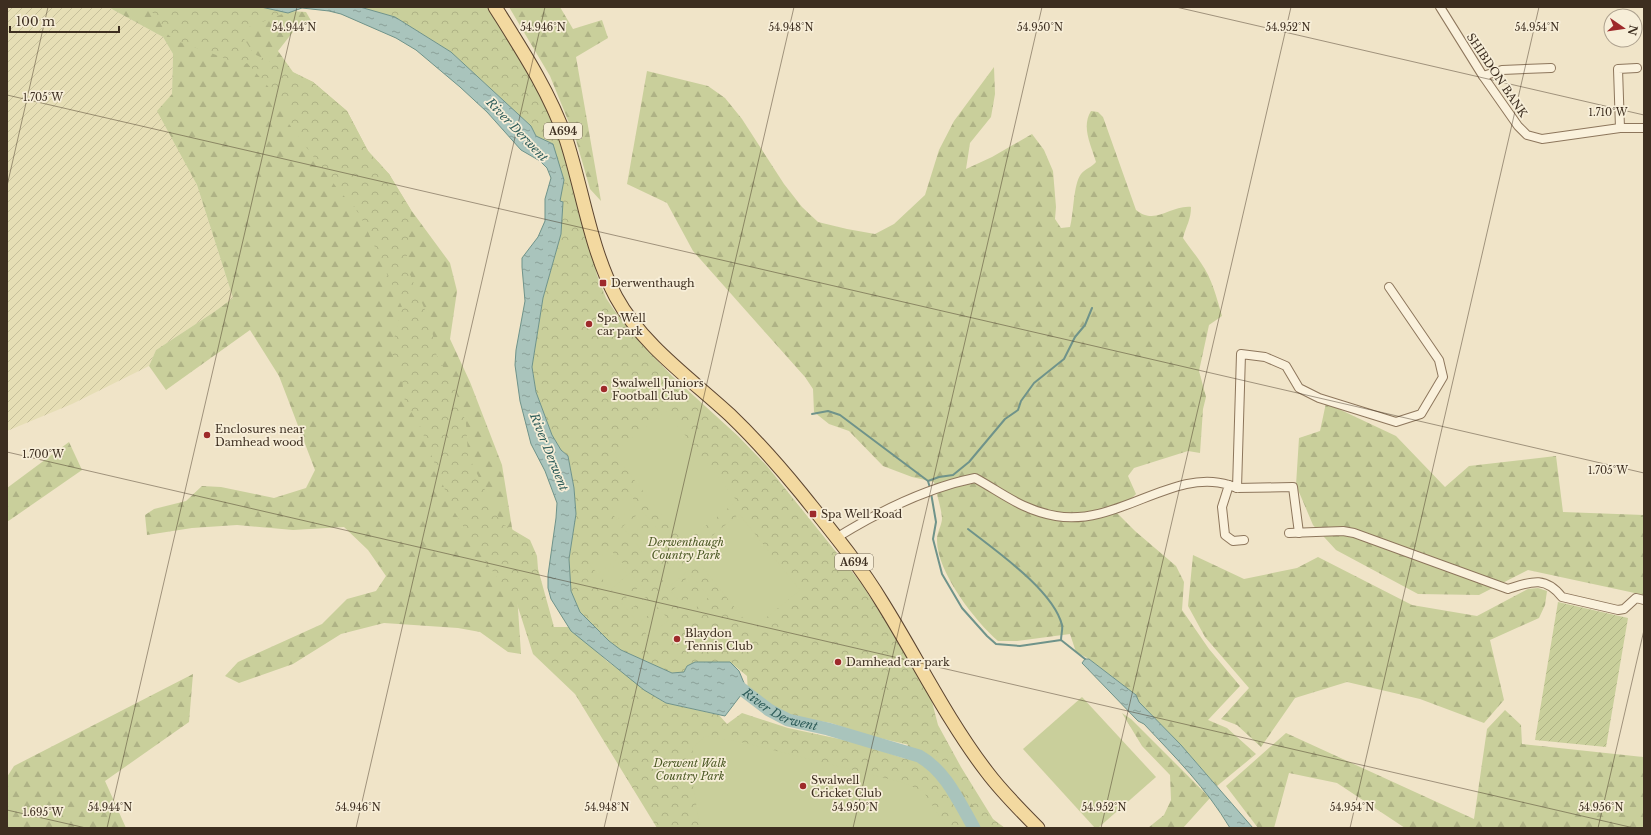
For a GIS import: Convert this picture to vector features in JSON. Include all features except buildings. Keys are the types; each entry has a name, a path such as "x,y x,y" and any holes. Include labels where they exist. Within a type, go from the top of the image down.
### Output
{"main road":[{"name":"A694","path":"495,7 539,76 553,105 574,164 603,266 625,312 658,351 732,417 769,455 836,538 880,599 983,766 1003,792 1038,828"}],"street":[{"name":"SHIBDON BANK","path":"1440,7 1482,76 1518,126 1527,135 1542,139 1620,128 1644,128"},
{"path":"1482,76 1502,70 1551,68"},
{"path":"1620,128 1618,69 1637,68"},
{"path":"1244,540 1233,542 1225,535 1222,507 1233,486 1241,354 1265,357 1286,366 1299,388 1319,398 1396,422 1421,414 1443,377 1439,360 1389,287"},
{"path":"836,538 861,523 920,496 946,486 975,478 1031,511 1058,516 1084,518 1111,512 1145,498 1195,482 1216,481 1233,486 1293,487 1299,534"},
{"path":"1289,533 1299,534 1343,531 1354,533 1508,589 1531,582 1543,582 1555,589 1562,597 1618,610 1624,609 1636,598 1644,600"}],"shaded area":[{"path":"7,7 108,7 163,37 173,54 172,95 179,150 197,185 233,298 156,350 149,366 72,404 7,431"}],"green space":[{"path":"108,7 261,7 288,13 292,11 306,12 313,24 296,28 278,51 293,72 313,82 347,111 368,151 389,174 411,210 450,263 457,291 450,339 470,382 502,465 513,534 521,654 508,652 480,632 458,628 384,623 341,634 293,664 239,683 225,676 238,662 322,624 347,599 376,591 386,576 368,550 344,527 293,530 237,525 192,528 147,535 145,515 154,509 186,501 202,486 221,487 274,498 306,488 315,470 279,376 250,330 166,390 149,366 156,350 233,298 197,185 157,111 172,94 173,54 163,37"},
{"name":"Derwent Walk Country Park","path":"145,7 261,7 285,13 239,31 254,54 313,82 347,111 368,151 389,174 411,210 406,265 431,324 436,354 455,389 466,423 468,455 501,523 530,540 537,556 538,569 554,627 569,627 607,661 666,703 719,715 727,724 742,713 788,728 858,743 909,760 922,768 962,813 970,828 657,828 575,694 533,654 517,604 485,561 452,508 420,426 405,402 402,380 391,351 402,307 364,223 354,206 340,192 286,120 290,116 290,111 247,63 241,67 222,57 174,40 165,32 158,17"},
{"name":"Derwenthaugh Country Park","path":"360,7 487,7 538,86 557,129 588,236 597,275 606,298 637,339 672,376 738,436 767,466 861,583 904,650 931,698 938,725 961,767 993,819 1005,828 988,828 941,759 918,747 862,734 831,723 791,716 748,693 747,676 730,662 696,662 687,666 684,672 672,673 621,650 609,641 580,612 571,591 569,559 576,514 574,488 568,456 561,450 552,435 536,392 532,367 543,298 561,234 563,202 560,201 561,190 553,144 536,136 531,126 451,52 395,17"},
{"path":"509,7 560,7 573,29 602,20 608,38 576,57 601,201 590,189 576,140 550,76"},
{"path":"994,67 995,94 991,117 970,143 966,169 992,157 1032,134 1044,150 1053,171 1056,207 1055,219 1061,228 1070,227 1078,179 1083,172 1096,162 1088,136 1087,123 1091,111 1098,112 1103,117 1136,210 1150,216 1157,216 1183,207 1191,207 1191,212 1183,238 1208,275 1222,316 1209,325 1199,371 1206,397 1203,409 1200,453 1188,451 1134,468 1128,476 1136,494 1117,513 1135,531 1176,566 1184,582 1182,610 1209,649 1240,686 1208,720 1227,728 1256,754 1217,786 1181,745 1139,702 1136,695 1089,659 1076,652 1070,634 1017,641 998,641 989,632 958,594 943,566 938,552 937,539 942,518 934,482 912,477 883,466 849,431 829,424 814,412 813,389 805,377 693,251 667,203 627,184 647,71 708,86 725,98 742,119 784,184 802,207 818,222 875,234 894,224 925,195 939,150 954,121"},
{"path":"1326,403 1396,436 1445,487 1469,466 1556,456 1563,512 1644,515 1644,595 1528,570 1479,595 1418,594 1336,550 1313,525 1296,485 1299,438 1320,431"},
{"path":"666,411 737,501 684,543 613,453"},
{"path":"69,442 82,470 7,522 7,488"},
{"path":"630,494 637,504 617,520 610,510"},
{"path":"642,511 650,520 630,536 622,527"},
{"path":"739,514 800,590 752,629 691,553"},
{"path":"655,526 662,536 642,552 635,542"},
{"path":"667,543 674,552 654,569 647,559"},
{"path":"610,549 618,558 598,574 590,565"},
{"path":"1193,555 1244,579 1297,568 1318,557 1412,605 1477,616 1528,589 1538,588 1547,591 1545,605 1539,618 1490,640 1504,700 1484,723 1420,699 1347,682 1295,698 1261,747 1237,725 1221,719 1249,688 1205,637 1188,606"},
{"path":"621,561 628,570 608,586 601,577"},
{"path":"681,562 688,571 668,588 661,578"},
{"path":"630,573 638,582 618,598 611,589"},
{"path":"691,575 698,584 678,600 671,591"},
{"path":"641,585 648,595 628,611 621,602"},
{"path":"702,588 709,597 689,613 682,604"},
{"path":"651,598 658,607 638,624 631,614"},
{"path":"1558,602 1628,618 1606,747 1535,740"},
{"path":"661,611 669,620 648,636 641,627"},
{"path":"193,674 189,722 105,781 126,828 7,828 7,777 14,766"},
{"path":"1082,697 1156,777 1098,828 1095,828 1023,749"},
{"path":"1505,710 1521,725 1522,744 1643,757 1644,746 1644,828 1405,828 1337,783 1289,773 1274,828 1258,828 1226,786 1286,733 1474,819 1487,729"},
{"path":"1122,713 1131,719 1210,798 1183,828 1148,828 1164,815 1171,800 1170,775 1142,746"},
{"path":"913,724 997,828 947,828 904,761"},
{"name":"Swalwell Cricket Club","path":"706,736 745,743 901,782 923,791 947,828 703,828 699,822 691,772 693,747"}],"water":[{"path":"261,7 360,7 395,17 451,52 531,126 536,136 553,144 564,180 560,201 563,202 561,234 543,298 532,367 536,392 552,435 561,450 568,456 574,488 576,514 569,559 571,591 580,612 609,641 621,650 672,673 684,672 687,666 695,662 730,662 739,671 744,683 746,694 741,695 725,716 666,703 644,690 571,631 551,599 548,588 548,575 557,503 545,471 531,444 520,401 515,365 516,350 525,301 522,258 538,237 545,221 545,199 551,178 547,168 540,161 521,150 487,112 460,87 416,50 396,38 341,14 329,11 302,8 288,13"},
{"path":"1085,659 1089,659 1136,695 1139,702 1181,745 1253,828 1230,828 1211,800 1190,774 1144,724 1138,721 1082,663"}],"waterway":[{"path":"928,481 939,477 953,475 969,462 1005,419 1018,410 1021,401 1034,383 1064,359 1075,337 1085,325 1092,308"},
{"path":"812,414 828,411 840,415 928,481 930,488"},
{"path":"931,493 936,522 933,539 942,574 962,608 987,636 996,644 1020,646 1061,640 1085,659"},
{"path":"968,529 1022,572 1047,598 1057,612 1062,625 1061,640"},
{"name":"River Derwent","path":"730,686 739,687 769,710 788,720 828,729 919,756 937,770 951,788 974,828"}],"place":[{"name":"Derwenthaugh","path":"603,283"},
{"name":"Spa Well car park","path":"589,324"},
{"name":"Swalwell Juniors Football Club","path":"604,389"},
{"name":"Enclosures near Damhead wood","path":"207,435"},
{"name":"Spa Well Road","path":"813,514"},
{"name":"Blaydon Tennis Club","path":"677,639"},
{"name":"Damhead car park","path":"838,662"},
{"name":"Swalwell Cricket Club","path":"803,786"}]}
